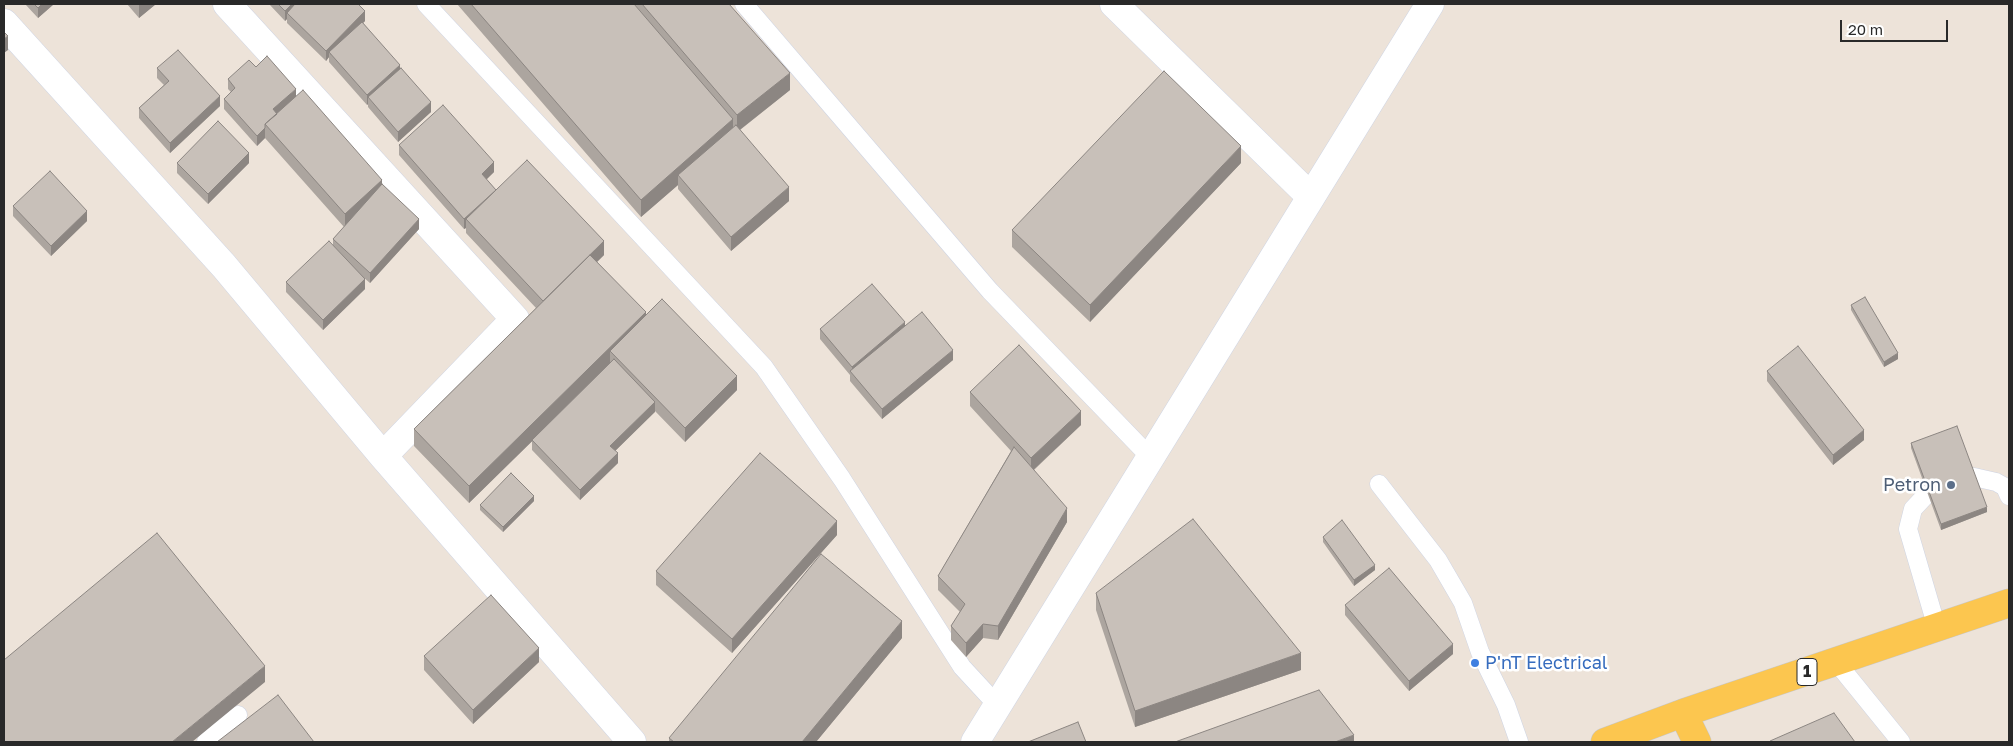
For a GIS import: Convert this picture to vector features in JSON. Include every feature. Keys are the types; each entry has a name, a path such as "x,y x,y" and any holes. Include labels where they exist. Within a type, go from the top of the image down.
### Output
{"main road":[{"name":"1","path":"1605,742 1683,713 1837,663 2009,603"},
{"path":"1683,713 1697,742"}],"street":[{"path":"227,4 515,318 383,456"},
{"path":"1114,4 1311,197"},
{"path":"975,742 1430,4"},
{"path":"4,23 224,266 383,456 632,742"}],"lane":[{"path":"426,4 764,367 842,480 962,667 998,706"},
{"path":"744,4 990,291 1151,458"},
{"path":"1974,477 1996,482 2004,487 2009,496"},
{"path":"1379,484 1438,560 1463,603 1480,652 1506,705 1520,742"},
{"path":"1927,494 1913,509 1908,529 1937,628"},
{"path":"1837,663 1901,742"},
{"path":"206,742 238,715"}],"building":[{"path":"34,4 42,4 38,8"},
{"path":"278,4 292,4 285,11"},
{"path":"295,4 358,4 365,11 326,51 287,13"},
{"path":"471,4 634,4 733,119 641,200"},
{"path":"642,4 729,4 790,73 737,115"},
{"path":"362,22 400,65 367,95 329,52"},
{"path":"178,50 220,96 170,143 139,108 169,81 157,68"},
{"path":"267,56 296,89 273,109 277,114 265,124 265,128 257,136 224,99 235,88 228,79 249,60 256,67"},
{"path":"401,68 431,102 398,132 368,97"},
{"path":"1164,71 1241,146 1090,305 1012,230"},
{"path":"303,90 382,180 345,214 265,124"},
{"path":"443,105 494,162 482,174 496,190 464,219 399,145"},
{"path":"218,121 249,153 208,194 177,163"},
{"path":"736,125 789,187 731,237 678,175"},
{"path":"527,160 604,241 543,301 466,219"},
{"path":"50,171 87,211 51,246 13,206"},
{"path":"382,184 419,219 370,273 333,239"},
{"path":"329,241 365,279 323,320 286,282"},
{"path":"590,255 646,312 469,486 414,429"},
{"path":"872,284 905,322 852,367 820,329"},
{"path":"1865,297 1898,353 1884,362 1851,305"},
{"path":"662,299 737,376 685,428 610,351"},
{"path":"922,312 953,350 882,409 850,371"},
{"path":"1019,345 1081,411 1031,458 970,392"},
{"path":"1798,346 1864,430 1833,455 1767,371"},
{"path":"614,359 655,402 610,446 618,453 580,490 532,440"},
{"name":"Petron","path":"1957,426 1987,507 1941,524 1911,443"},
{"path":"1014,447 1067,508 998,626 983,624 966,643 951,626 965,604 938,576"},
{"path":"760,453 837,521 732,639 656,571"},
{"path":"511,473 534,496 503,527 480,505"},
{"path":"1193,519 1301,653 1135,711 1096,593"},
{"path":"1342,520 1375,565 1354,580 1323,537"},
{"path":"157,533 265,666 172,742 4,742 4,660"},
{"path":"821,554 902,621 802,742 674,742 669,738"},
{"path":"1389,568 1453,644 1409,681 1345,605"},
{"path":"491,595 539,648 473,710 424,656"},
{"path":"1319,690 1354,735 1335,742 1175,742"},
{"path":"278,695 314,742 217,742"},
{"path":"1834,713 1855,742 1770,742 1770,741"},
{"path":"1078,722 1086,742 1028,742"}],"place":[{"name":"Petron","path":"1951,485"},
{"name":"P'nT Electrical","path":"1475,663"}]}
